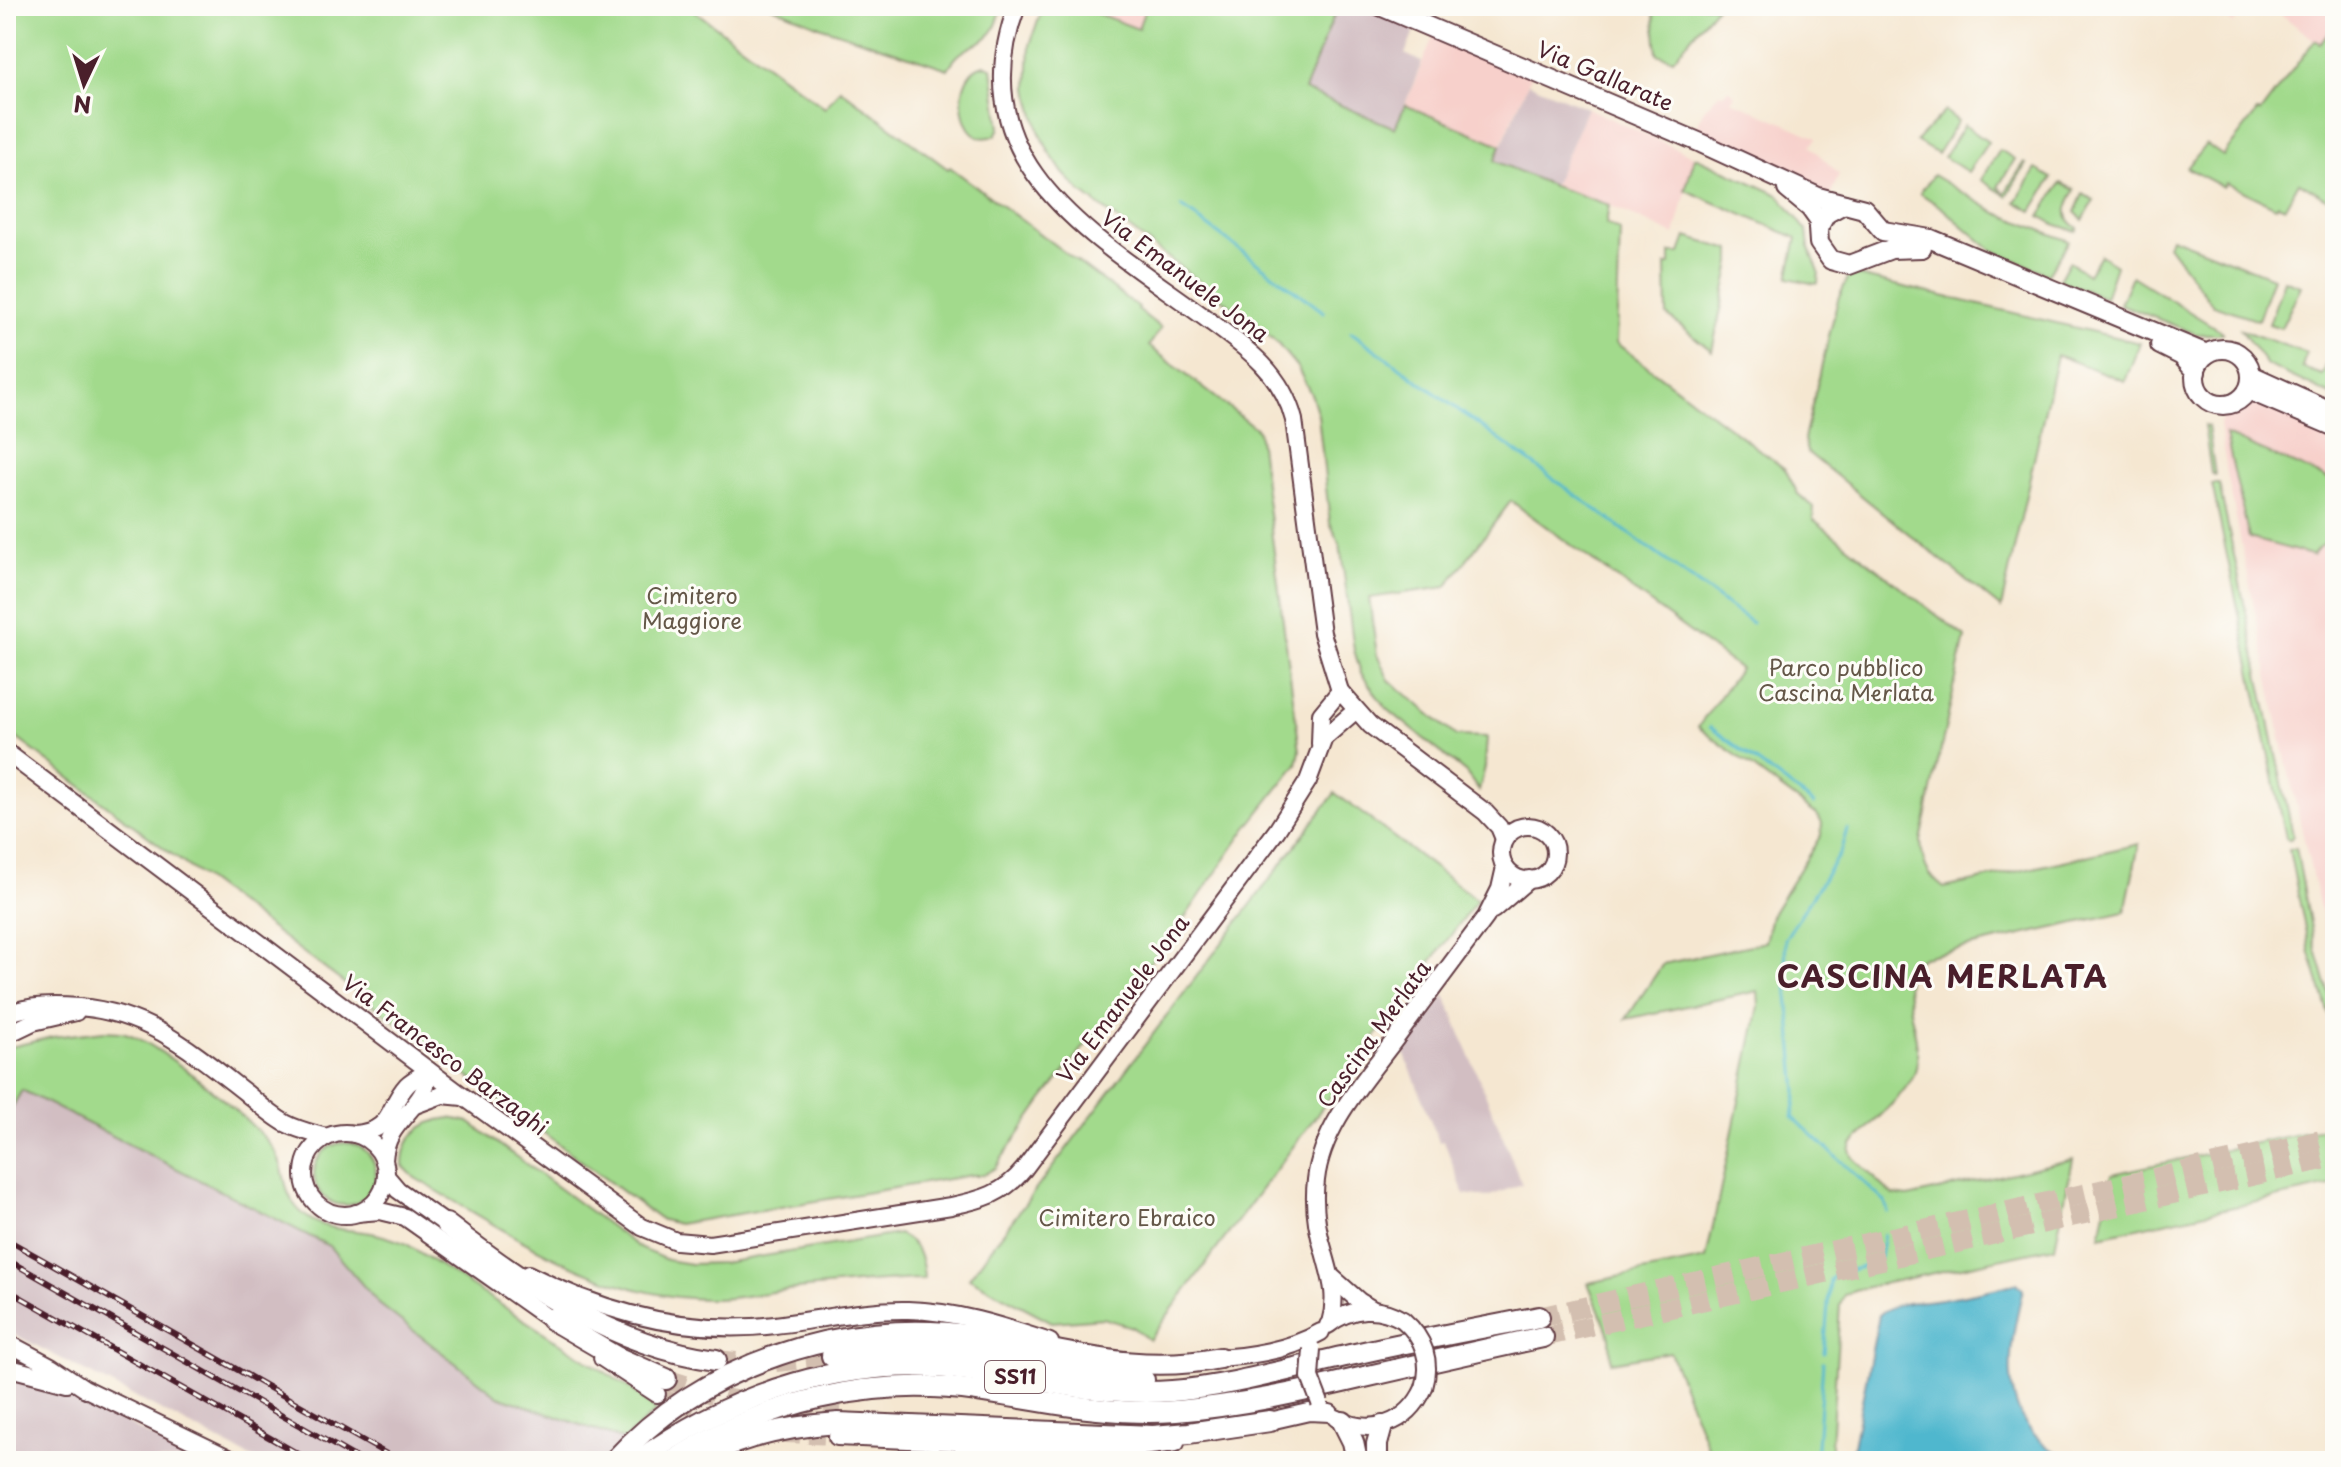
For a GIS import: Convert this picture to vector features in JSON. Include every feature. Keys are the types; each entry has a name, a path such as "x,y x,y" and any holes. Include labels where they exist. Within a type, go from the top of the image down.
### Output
{"highway":[{"path":"446,1224 487,1255 581,1316 648,1344 716,1360"},
{"path":"551,1319 662,1387"},
{"name":"SS11","path":"638,1461 722,1410 784,1386 828,1374 873,1368 951,1368 1088,1389 1167,1391 1249,1380 1354,1354 1541,1327 1285,1395 1178,1411 1126,1412 1079,1408 958,1389 898,1386 832,1394 791,1404 710,1439 673,1461"},
{"path":"614,1461 656,1422 708,1388 757,1363 823,1342 880,1333 929,1332 975,1336 1089,1359 1136,1365 1177,1365 1220,1358"},
{"path":"832,1356 884,1350 954,1351 1012,1358 1100,1375 1174,1381 1354,1354"},
{"path":"841,1409 1160,1421 1200,1416 1285,1395"},
{"path":"1331,1413 1353,1442 1357,1461"},
{"path":"695,1461 747,1438 785,1429 838,1423 1132,1436 1189,1433 1270,1421"},
{"path":"1377,1461 1377,1444 1382,1426"}],"main road":[{"name":"Via Gallarate","path":"1380,6 1818,197 1864,209 1883,231 1931,239 2207,354"},
{"name":"Via Gallarate","path":"1766,172 1810,208 1820,222 1819,243 1831,260 1849,265 1891,249 1926,249 2159,344 2182,356 2196,372"},
{"path":"1820,222 1826,214 1844,204"},
{"path":"1869,257 1878,242 1877,224"},
{"path":"2224,349 2242,356 2248,364 2250,382 2241,398 2232,403 2216,403 2201,394 2196,383 2196,372 2207,354 2224,349"},
{"path":"2250,382 2335,413"},
{"path":"2250,382 2335,427"}],"street":[{"name":"Via Emanuele Jona","path":"909,1213 985,1199 1017,1178 1277,830 1308,781 1320,746 1329,731 1355,711 1340,691 1322,633 1289,402 1276,379 1257,358 1083,227 1055,202 1034,175 1015,137 1004,88 1006,44 1017,6"},
{"name":"Via Emanuele Jona","path":"1320,746 1321,714 1340,691"},
{"path":"1355,711 1485,812 1499,827 1504,839 1501,858 1511,874 1529,879 1543,875 1551,867 1555,856 1549,835 1541,829 1520,826 1485,812"},
{"name":"Via Francesco Barzaghi","path":"6,752 386,1039 642,1227 676,1241 710,1244 909,1213"},
{"path":"1504,839 1520,826"},
{"name":"Cascina Merlata","path":"1333,1278 1321,1243 1316,1201 1317,1168 1325,1143 1345,1107 1486,917 1500,889 1505,867"},
{"name":"Cascina Merlata","path":"1486,917 1529,879"},
{"path":"6,1014 24,1007 51,1004 98,1008 135,1018 169,1035 283,1122 326,1137"},
{"path":"6,1035 33,1022 98,1008"},
{"path":"386,1039 401,1061 400,1094"},
{"path":"354,1134 378,1128 388,1119 409,1083 429,1071"},
{"path":"356,1213 374,1202 382,1190 384,1145 390,1132 425,1092 429,1071"},
{"path":"415,1105 442,1095 464,1097"},
{"path":"283,1122 300,1147 305,1162"},
{"path":"551,1319 405,1217 380,1211 336,1214 323,1209 313,1200 303,1175 305,1162 313,1147 326,1137 339,1133 367,1139 377,1149 398,1190 446,1224 523,1271 573,1295 618,1311 675,1324 751,1327 867,1312 928,1311 983,1321 1062,1346 1105,1355 1158,1360 1220,1358 1294,1345 1349,1312 1372,1309 1388,1312 1403,1320 1425,1350 1428,1367 1424,1388 1417,1402 1406,1413 1382,1426 1363,1427 1331,1413 1309,1412 1198,1439 1120,1448 837,1437"},
{"path":"1333,1278 1372,1309"},
{"path":"1331,1413 1310,1377 1312,1349 1326,1328 1335,1302 1333,1278"},
{"path":"6,1342 84,1388 235,1461"},
{"path":"6,1367 84,1388"}],"shaded area":[{"path":"1095,6 1146,6 1138,29 1093,12"},
{"path":"1338,6 1376,6 1417,25 1405,54 1422,62 1395,129 1304,90"},
{"path":"2213,6 2247,6 2233,24"},
{"path":"2270,6 2335,6 2335,24 2320,44"},
{"path":"1435,32 1532,73 1501,145 1405,105"},
{"path":"1528,83 1587,108 1553,186 1495,161"},
{"path":"1728,89 1735,95 1731,100 1817,138 1810,146 1839,174 1830,197 1691,137 1703,111 1719,93 1723,94"},
{"path":"1587,108 1695,157 1675,235 1609,205 1553,186"},
{"path":"2251,396 2335,431 2335,975 2283,747 2227,474 2220,425 2222,418"},
{"path":"1445,995 1522,1184 1487,1197 1464,1194 1444,1141 1439,1142 1403,1050"},
{"path":"21,1090 330,1246 379,1304 498,1396 684,1461 258,1461 6,1330 6,1118"},
{"path":"6,1378 52,1387 102,1409 194,1461 6,1461"}],"green space":[{"name":"Cimitero Maggiore","path":"6,6 688,6 825,108 840,89 948,169 950,167 1139,308 1161,328 1149,346 1258,430 1300,751 1297,764 1246,829 1186,916 1042,1101 995,1168 983,1175 678,1224 659,1219 6,730"},
{"path":"770,6 1002,6 991,33 962,52 948,69 822,27"},
{"name":"Parco pubblico Cascina Merlata","path":"1043,6 1095,6 1093,12 1138,29 1146,6 1333,6 1337,8 1304,90 1395,128 1405,105 1501,145 1495,161 1553,186 1609,205 1606,224 1620,231 1616,343 1785,469 1798,494 1814,507 1813,519 1965,637 1921,841 1924,862 1933,878 1944,888 2139,844 2125,912 1923,957 1912,963 1907,990 1917,1047 1914,1074 1895,1100 1852,1144 1850,1151 1853,1158 1893,1195 1908,1197 2073,1159 2055,1247 1854,1290 1844,1295 1840,1304 1830,1461 1713,1461 1670,1352 1611,1362 1610,1337 1588,1283 1706,1259 1759,1006 1758,991 1626,1019 1663,964 1765,942 1771,916 1821,835 1822,823 1817,815 1698,727 1740,669 1511,501 1446,587 1369,598 1377,655 1389,680 1456,736 1487,737 1485,767 1479,791 1466,773 1385,707 1361,673 1354,650 1340,544 1330,523 1318,415 1312,396 1297,367 1277,343 1080,191 1063,173 1039,131 1028,89 1030,45"},
{"path":"1653,6 1717,6 1673,59 1657,54"},
{"path":"2335,24 2335,203 2299,182 2285,207 2278,204 2276,207 2226,183 2223,187 2187,168 2206,144 2223,156 2315,40 2320,44"},
{"path":"986,65 992,68 1000,128 996,135 983,138 973,133 962,109 966,80 974,70"},
{"path":"1945,111 1958,121 1937,154 1916,141"},
{"path":"1964,125 1988,142 1968,172 1944,157"},
{"path":"2000,150 2015,159 1998,187 2005,193 2026,164 2007,196 1981,180"},
{"path":"1695,157 1779,195 1807,231 1809,248 1819,271 1818,283 1788,278 1797,238 1685,190"},
{"path":"2036,169 2052,178 2032,211 2016,202"},
{"path":"1933,175 1997,213 2069,241 2048,274 1990,249 1920,193"},
{"path":"2061,183 2075,190 2067,215 2078,228 2076,231 2040,216"},
{"path":"2083,194 2094,200 2083,220 2075,212"},
{"path":"1686,237 1731,250 1731,263 1712,351 1667,315 1666,265 1670,265 1670,253 1680,253"},
{"path":"2171,237 2273,277 2258,320 2213,305 2168,245"},
{"path":"2100,255 2116,265 2105,298 2059,280 2069,262 2088,274"},
{"path":"1850,274 2140,343 2125,381 2057,355 2001,608 1807,452 1804,439 1838,299"},
{"path":"2132,276 2222,334 2196,334 2120,304"},
{"path":"2284,280 2301,286 2281,328 2269,324"},
{"path":"2241,330 2306,353 2302,368 2323,375 2328,360 2335,363 2335,397 2267,365"},
{"path":"2204,425 2208,426 2215,475 2211,473"},
{"path":"2226,435 2335,482 2335,539 2319,547 2312,555 2249,538"},
{"path":"2212,484 2219,484 2293,835 2290,840 2286,838"},
{"name":"Cimitero Ebraico","path":"1335,793 1477,900 1149,1340 1132,1327 1103,1318 1052,1322 969,1278"},
{"path":"2296,848 2313,939 2335,1015 2335,1036 2310,953 2289,850"},
{"path":"104,1031 128,1034 142,1040 207,1086 250,1123 275,1151 291,1198 308,1218 331,1227 405,1243 633,1390 656,1411 624,1440 498,1396 379,1304 329,1246 22,1090 6,1118 6,1048 52,1037"},
{"path":"450,1118 469,1122 641,1249 667,1260 691,1264 722,1263 898,1234 918,1252 924,1279 717,1299 675,1297 635,1289 559,1260 415,1178 403,1166 410,1139 423,1127"},
{"path":"2335,1126 2335,1185 2100,1236 2112,1174"},
{"path":"345,1143 357,1145 367,1152 374,1162 374,1186 367,1196 357,1203 345,1205 333,1203 323,1196 316,1186 314,1174 316,1162 323,1152 333,1145"}],"water":[{"path":"2017,1283 2023,1289 2011,1352 2013,1394 2031,1431 2048,1447 2077,1461 1850,1461 1879,1315 1901,1304 1960,1296"}],"waterway":[{"path":"1182,207 1324,312"},
{"path":"1351,332 1752,623"},
{"path":"1710,727 1814,804"},
{"path":"1786,973 1785,939 1840,853 1847,829"},
{"path":"1787,985 1797,1092 1793,1117 1885,1202 1888,1212"},
{"path":"1824,1353 1830,1280 1838,1273 1874,1264 1880,1257 1884,1234"},
{"path":"1816,1461 1823,1362"}],"tunnel":[{"path":"1539,1317 2335,1137"},
{"path":"1543,1337 2335,1157"},
{"path":"716,1360 759,1364 832,1356"},
{"path":"666,1379 728,1399 754,1403"},
{"path":"657,1394 718,1420"},
{"path":"794,1406 841,1409"},
{"path":"784,1435 837,1437"}],"railway":[{"path":"6,1239 399,1461"},
{"path":"6,1259 362,1461"},
{"path":"6,1289 311,1461"}],"district":[{"name":"CASCINA MERLATA","path":"1943,978"}]}
